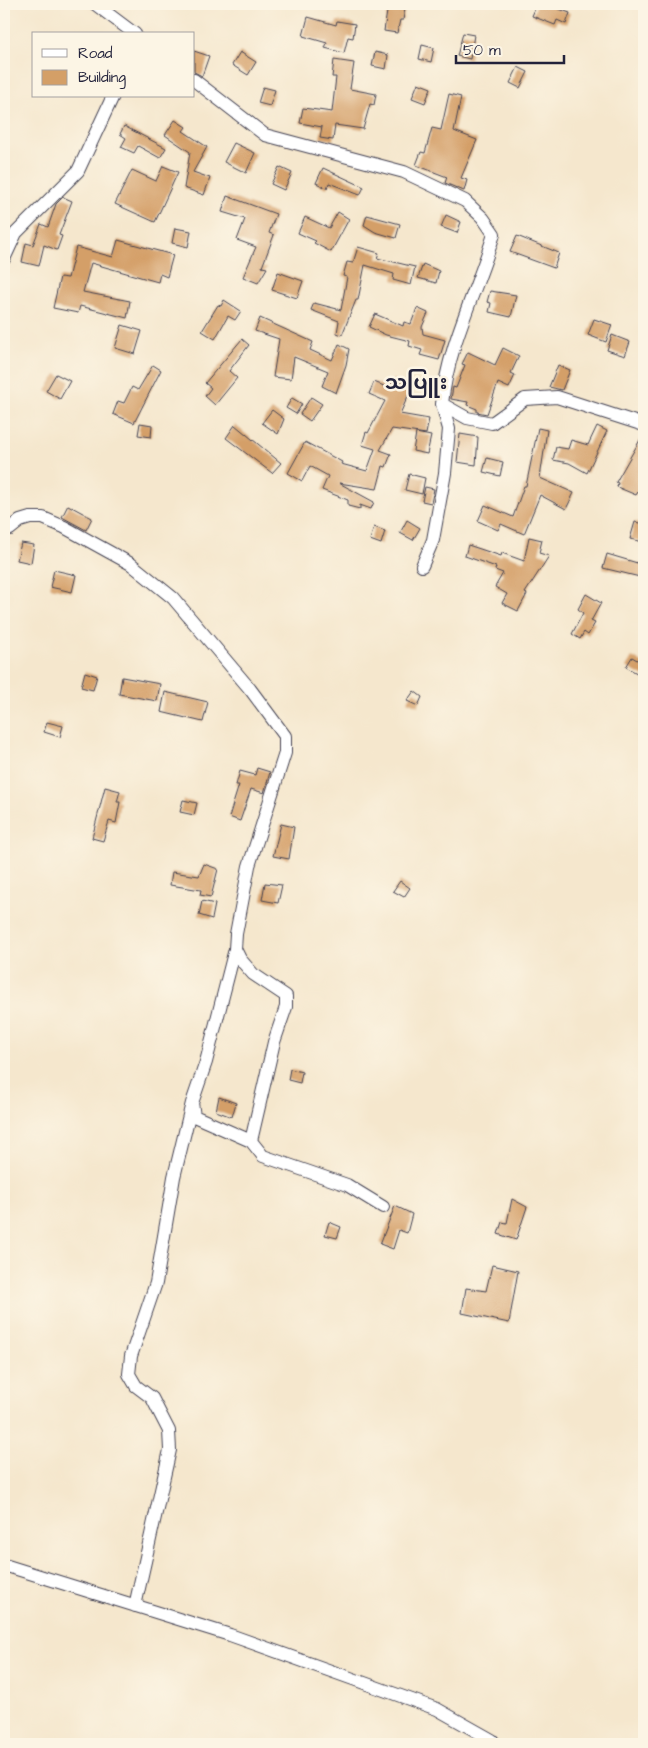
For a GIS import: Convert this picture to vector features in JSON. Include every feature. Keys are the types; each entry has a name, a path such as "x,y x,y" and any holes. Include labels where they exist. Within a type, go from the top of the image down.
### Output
{"street":[{"path":"95,4 132,32"},
{"path":"195,81 265,135 404,172 465,201 484,218 494,234 482,275 455,341 445,380 442,404 449,429 445,473 433,540 422,566"},
{"path":"4,259 16,233 78,171 112,98"},
{"path":"442,404 467,418 492,423 525,399 557,397 644,425"},
{"path":"10,529 20,521 30,518 43,518 64,527 131,564 173,598 250,689 285,736 285,753 249,866 236,934 235,949 206,1062 192,1103 174,1177 156,1283 132,1356 129,1374 136,1386 152,1398 169,1431 170,1450 135,1606"},
{"path":"235,949 240,959 253,974 286,996 286,1007 274,1042 251,1141"},
{"path":"192,1103 194,1116 251,1141 263,1156 347,1185 383,1207"},
{"path":"4,1565 230,1635 437,1709 492,1740 495,1744"}],"building":[{"path":"537,4 545,4 570,13 566,24 557,20 555,25 532,16"},
{"path":"388,5 405,8 403,20 400,20 397,33 384,31"},
{"path":"308,17 336,25 337,21 355,24 353,38 348,37 344,53 325,48 327,43 303,36"},
{"path":"463,33 474,35 470,59 457,56"},
{"path":"422,45 434,48 431,62 419,59"},
{"path":"195,51 209,56 202,76 195,72"},
{"path":"240,52 256,62 248,75 232,65"},
{"path":"375,52 388,55 386,69 372,66"},
{"path":"334,60 354,63 350,89 376,94 374,105 370,104 363,129 335,125 333,140 320,138 322,127 300,123 303,108 332,112 336,77 332,77"},
{"path":"518,67 528,72 520,88 510,83"},
{"path":"418,83 431,88 425,103 412,98"},
{"path":"263,87 275,90 270,106 258,103"},
{"path":"449,94 461,97 454,131 477,140 461,178 467,180 464,191 445,183 447,177 416,165 421,152 425,153 432,128 441,130"},
{"path":"175,120 186,127 183,131 207,147 193,172 210,178 204,195 184,188 190,152 165,135"},
{"path":"124,126 166,148 160,158 138,146 134,153 121,147 126,138 120,134"},
{"path":"234,143 255,153 246,173 224,162"},
{"path":"163,166 178,172 155,222 115,204 132,170 156,181"},
{"path":"279,167 292,173 284,190 271,184"},
{"path":"323,168 364,187 360,195 329,183 327,188 316,183"},
{"path":"227,196 276,214 269,233 274,235 262,267 267,268 258,283 243,277 256,247 237,240 245,219 222,212"},
{"path":"63,197 72,201 59,235 62,236 57,250 44,245 39,266 22,262 26,243 33,245 41,224 48,227 56,204"},
{"path":"338,212 349,219 331,252 314,243 316,241 298,233 305,217 329,228"},
{"path":"367,215 400,224 396,238 375,232 364,225"},
{"path":"446,215 461,222 457,233 441,227"},
{"path":"175,228 191,231 188,247 172,243"},
{"path":"517,236 559,253 554,268 510,252"},
{"path":"118,240 173,255 167,277 160,274 158,282 91,263 83,292 130,301 127,318 80,306 78,313 53,308 60,277 68,278 76,247 113,257"},
{"path":"358,247 379,253 377,258 415,267 411,285 393,280 394,274 365,265 358,300 356,300 342,335 337,333 339,321 311,310 314,303 341,310 347,277 343,276 347,262 353,263"},
{"path":"423,264 439,271 436,283 418,278"},
{"path":"278,272 303,281 297,298 272,290"},
{"path":"490,291 516,295 511,317 489,312 491,303 487,302"},
{"path":"224,300 241,311 235,320 228,316 215,339 202,331 218,305 221,306"},
{"path":"417,308 428,313 422,327 423,334 445,340 439,360 420,355 422,350 409,346 410,341 386,335 369,327 375,314 403,326 404,322 411,324"},
{"path":"260,318 313,342 310,350 332,360 339,344 349,349 346,365 336,393 322,386 328,371 294,357 291,379 273,377 279,339 255,331"},
{"path":"594,319 612,325 606,342 588,335"},
{"path":"122,325 142,331 135,354 115,348"},
{"path":"612,335 630,342 625,356 607,350"},
{"path":"242,339 249,345 229,371 237,378 215,405 205,396 211,388 205,383"},
{"path":"503,348 519,356 511,373 515,375 509,388 498,383 487,414 477,412 477,409 467,405 468,402 451,399 453,387 456,388 465,365 462,364 468,352 495,365"},
{"path":"153,365 161,370 134,423 113,414 118,401 124,403 132,387 138,390"},
{"path":"558,365 570,370 562,390 549,387"},
{"path":"56,374 70,381 60,399 46,391"},
{"path":"393,379 412,387 400,414 429,419 426,434 392,429 380,450 391,454 386,467 383,466 377,489 339,483 374,502 371,509 360,505 360,509 348,506 348,500 322,490 328,476 310,466 302,481 288,473 305,442 342,462 341,464 367,471 375,449 362,445 366,432 368,433 385,401 369,394 374,382 389,388"},
{"path":"311,397 322,404 310,421 300,414"},
{"path":"292,398 302,404 296,414 286,408"},
{"path":"272,410 284,419 278,434 262,423"},
{"path":"140,423 152,425 151,437 138,435"},
{"path":"235,425 281,463 272,473 226,438"},
{"path":"597,426 607,431 587,473 569,463 553,460 556,447 568,449 571,440 588,445"},
{"path":"538,428 547,430 540,478 574,493 566,509 540,495 524,534 501,524 498,530 478,521 485,505 513,517 524,486 526,486"},
{"path":"416,433 431,436 427,454 413,451"},
{"path":"644,433 644,494 638,492 636,495 617,487 618,483 616,482"},
{"path":"460,434 478,437 476,465 457,462"},
{"path":"487,458 503,462 500,476 483,472"},
{"path":"409,474 425,478 422,494 405,490"},
{"path":"425,487 434,489 431,503 422,501"},
{"path":"68,505 92,518 86,530 62,517"},
{"path":"407,520 420,528 413,540 400,533"},
{"path":"635,522 644,524 644,542 630,539"},
{"path":"374,527 385,531 381,544 370,540"},
{"path":"529,537 542,540 539,553 549,556 525,593 527,594 518,611 502,603 507,594 495,587 503,573 495,570 496,567 465,556 468,545 501,556 502,553 524,561"},
{"path":"21,543 34,545 31,563 17,560"},
{"path":"607,554 644,565 644,578 603,568"},
{"path":"54,570 76,575 72,592 50,587"},
{"path":"586,594 601,603 591,621 595,623 588,635 584,632 580,639 572,634 583,613 578,609"},
{"path":"632,657 644,664 644,677 626,667"},
{"path":"85,672 97,676 93,690 81,687"},
{"path":"122,677 160,684 157,701 119,694"},
{"path":"414,691 422,697 418,706 407,701"},
{"path":"165,692 208,702 203,722 161,712"},
{"path":"47,722 63,726 60,737 44,732"},
{"path":"257,768 270,772 264,793 251,789 240,821 229,817 239,785 236,785 240,771 255,775"},
{"path":"105,787 120,791 117,802 120,802 116,823 109,821 103,841 92,838"},
{"path":"183,800 197,803 194,815 180,812"},
{"path":"281,824 294,827 289,859 273,856"},
{"path":"204,864 218,869 211,897 200,895 201,890 170,885 172,872 199,876"},
{"path":"400,881 410,888 404,897 393,891"},
{"path":"265,883 282,885 278,903 262,900"},
{"path":"202,901 215,904 212,919 199,915"},
{"path":"290,1069 302,1072 300,1083 288,1080"},
{"path":"219,1097 236,1103 232,1117 216,1111"},
{"path":"512,1199 527,1207 516,1240 498,1234 502,1222 507,1223"},
{"path":"395,1206 412,1214 407,1233 399,1230 393,1249 380,1244"},
{"path":"329,1222 341,1227 337,1238 325,1235"},
{"path":"492,1265 518,1271 509,1323 462,1313 466,1288 486,1291"}],"district":[{"name":"သပြူး","path":"416,382"}]}
